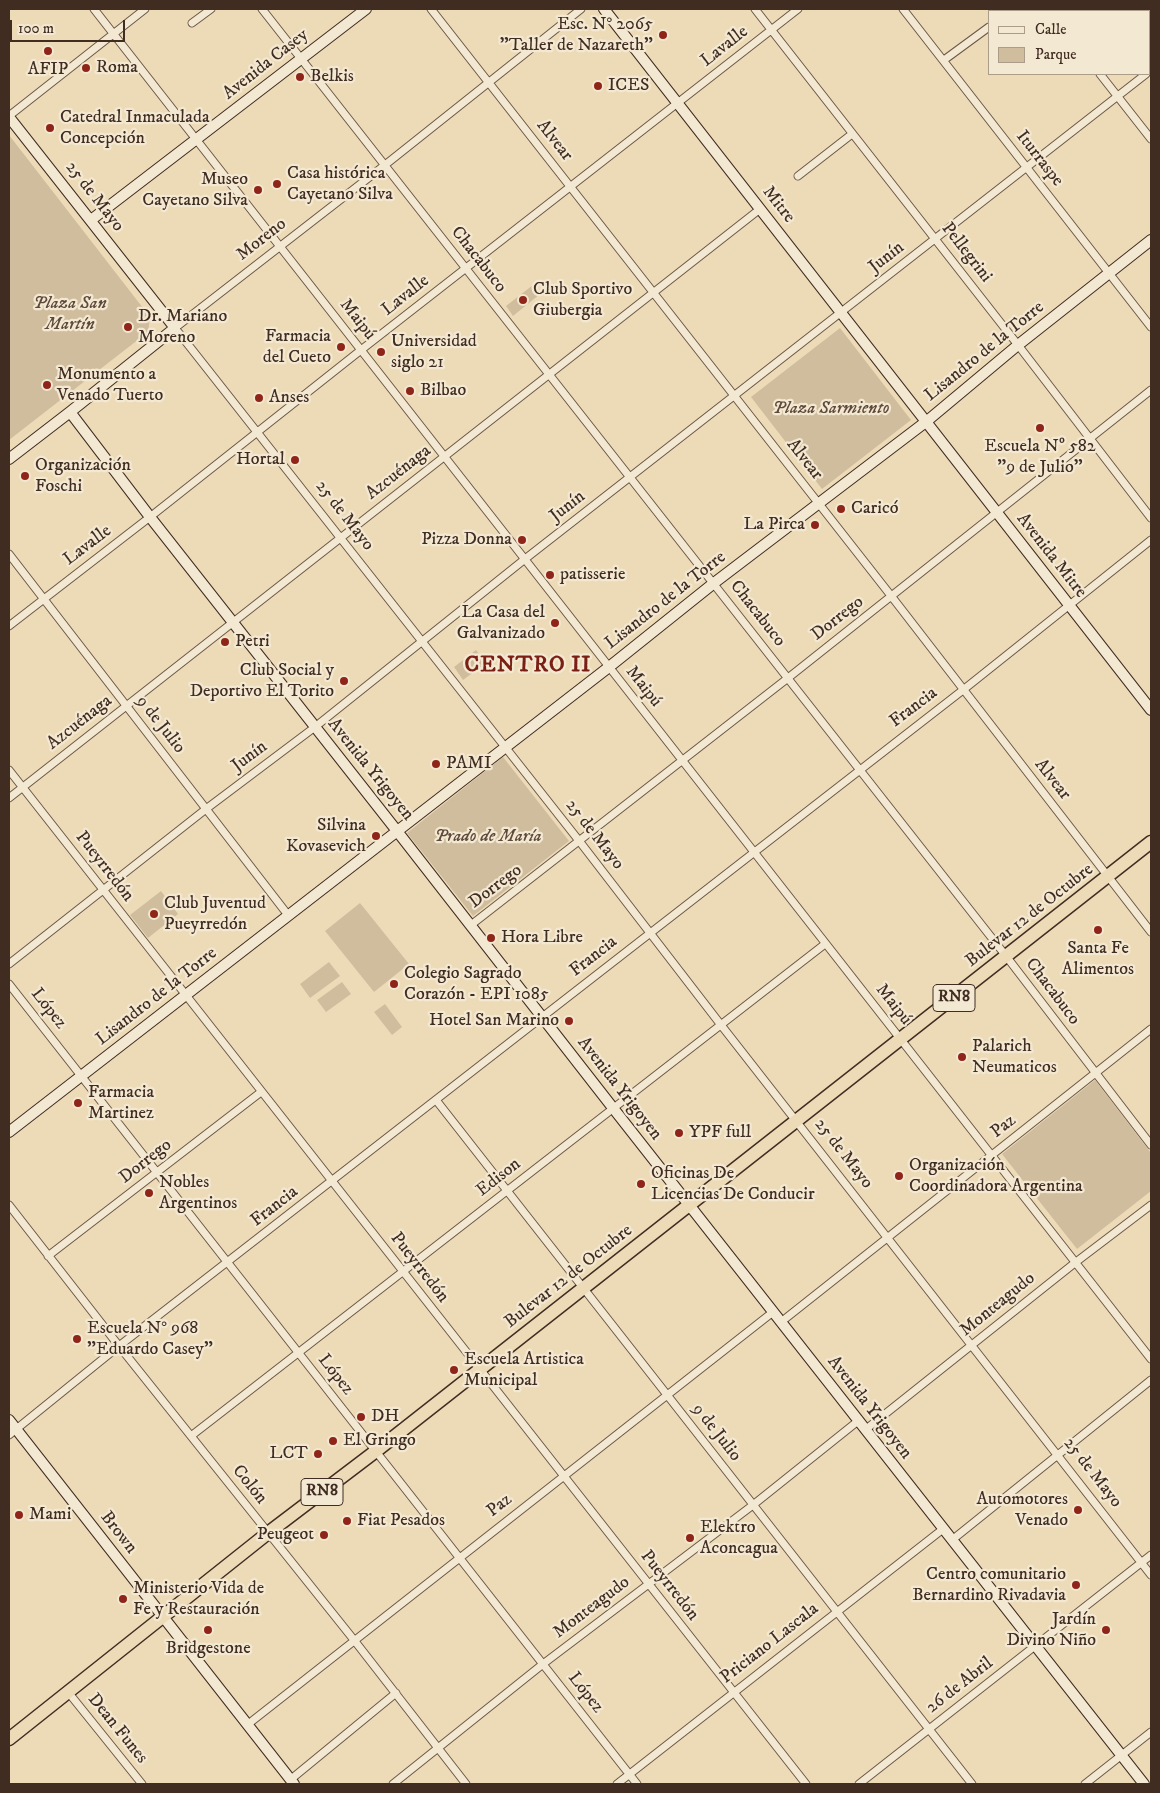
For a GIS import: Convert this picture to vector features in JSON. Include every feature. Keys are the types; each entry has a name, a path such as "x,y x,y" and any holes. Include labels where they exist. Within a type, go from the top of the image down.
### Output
{"highway":[{"name":"Bulevar 12 de Octubre","path":"9,1739 164,1618 268,1533 480,1370 1151,842"}],"main road":[{"name":"Avenida Casey","path":"92,220 366,9"},
{"name":"Mitre","path":"604,9 927,421"},
{"name":"25 de Mayo","path":"9,116 175,328"},
{"name":"Lisandro de la Torre","path":"9,1132 609,667 714,583 927,421 1018,345 1151,240"},
{"name":"Moreno","path":"9,459 175,328"},
{"name":"Avenida Yrigoyen","path":"70,412 150,518 398,830 613,1108 1144,1784"},
{"name":"Avenida Mitre","path":"927,421 996,513 1151,710"},
{"name":"Brown","path":"9,1420 12,1432 164,1618 292,1782"}],"street":[{"name":"Maipú","path":"94,9 1151,1359"},
{"path":"9,116 146,9"},
{"path":"192,23 211,9"},
{"name":"Chacabuco","path":"262,9 1006,956 1151,1145"},
{"name":"Alvear","path":"431,9 892,596 1151,932"},
{"name":"Moreno","path":"175,328 385,165 581,9"},
{"name":"Pellegrini","path":"755,9 936,239 1151,518"},
{"name":"Lavalle","path":"9,626 150,518 361,350 798,9"},
{"name":"Iturraspe","path":"903,9 1151,327"},
{"path":"944,60 988,28"},
{"path":"1101,75 1151,139"},
{"name":"Junín","path":"9,964 206,809 315,727 525,559 1145,75"},
{"path":"798,176 852,134"},
{"name":"Azcuénaga","path":"9,798 760,209"},
{"name":"25 de Mayo","path":"175,328 580,842 721,1026 1151,1575"},
{"name":"Dorrego","path":"471,925 580,842 1151,390"},
{"name":"Francia","path":"12,1432 859,769 963,690 1151,540"},
{"name":"9 de Julio","path":"9,554 288,915"},
{"name":"Pueyrredón","path":"9,770 562,1476 806,1784"},
{"name":"Edison","path":"191,1436 826,944"},
{"name":"López","path":"9,984 637,1784"},
{"name":"Paz","path":"781,1322 1151,1029"},
{"name":"Dorrego","path":"48,1256 262,1092"},
{"name":"9 de Julio","path":"436,1100 930,1729 971,1784"},
{"name":"Colón","path":"9,1205 466,1784"},
{"name":"Monteagudo","path":"865,1430 1076,1262 1151,1205"},
{"name":"Paz","path":"247,1725 666,1394 773,1312"},
{"path":"952,1540 1151,1380"},
{"name":"Monteagudo","path":"393,1784 542,1664 753,1505 858,1421"},
{"name":"Priciano Lascala","path":"617,1784 943,1529"},
{"name":"26 de Abril","path":"859,1784 1151,1555"},
{"name":"Dean Funes","path":"68,1692 142,1784"},
{"path":"292,1782 396,1693"},
{"path":"1085,1784 1151,1732"}],"green space":[{"name":"Plaza San Martín","path":"9,135 150,317 148,332 9,440"},
{"name":"Club Sportivo Giubergia","path":"533,285 540,294 513,316 506,306"},
{"name":"Plaza Sarmiento","path":"840,328 911,420 822,489 751,397"},
{"path":"476,650 486,663 463,680 454,667"},
{"name":"Prado de María","path":"503,757 569,841 473,916 407,833"},
{"name":"Club Juventud Pueyrredón","path":"161,891 178,914 148,938 130,915"},
{"path":"360,903 409,964 374,992 325,931"},
{"path":"329,962 340,976 310,998 300,984"},
{"path":"342,982 351,994 326,1012 317,1000"},
{"path":"385,1004 402,1027 392,1035 374,1012"},
{"path":"1095,1080 1151,1153 1151,1191 1077,1249 1002,1154"}],"place":[{"name":"Esc. N° 2065 \"Taller de Nazareth\"","path":"663,35"},
{"name":"AFIP","path":"48,51"},
{"name":"Roma","path":"86,68"},
{"name":"Belkis","path":"300,77"},
{"name":"ICES","path":"598,86"},
{"name":"Catedral Inmaculada Concepción","path":"50,128"},
{"name":"Casa histórica Cayetano Silva","path":"277,184"},
{"name":"Museo Cayetano Silva","path":"258,190"},
{"name":"Club Sportivo Giubergia","path":"523,300"},
{"name":"Dr. Mariano Moreno","path":"128,327"},
{"name":"Farmacia del Cueto","path":"341,347"},
{"name":"Universidad siglo 21","path":"381,352"},
{"name":"Monumento a Venado Tuerto","path":"47,385"},
{"name":"Bilbao","path":"410,391"},
{"name":"Anses","path":"259,398"},
{"name":"Escuela Nº 582 \"9 de Julio\"","path":"1040,428"},
{"name":"Hortal","path":"295,460"},
{"name":"Organización Foschi","path":"25,476"},
{"name":"Caricó","path":"841,509"},
{"name":"La Pirca","path":"815,525"},
{"name":"Pizza Donna","path":"522,540"},
{"name":"patisserie","path":"550,575"},
{"name":"La Casa del Galvanizado","path":"555,623"},
{"name":"Petri","path":"225,642"},
{"name":"Club Social y Deportivo El Torito","path":"344,681"},
{"name":"PAMI","path":"436,764"},
{"name":"Silvina Kovasevich","path":"376,836"},
{"name":"Club Juventud Pueyrredón","path":"154,914"},
{"name":"Santa Fe Alimentos","path":"1098,930"},
{"name":"Hora Libre","path":"491,938"},
{"name":"Colegio Sagrado Corazón - EPI 1085","path":"394,984"},
{"name":"Hotel San Marino","path":"569,1021"},
{"name":"Palarich Neumaticos","path":"962,1057"},
{"name":"Farmacia Martinez","path":"78,1103"},
{"name":"YPF full","path":"679,1133"},
{"name":"Organización Coordinadora Argentina","path":"899,1176"},
{"name":"Oficinas De Licencias De Conducir","path":"641,1184"},
{"name":"Nobles Argentinos","path":"149,1193"},
{"name":"Escuela N° 968 \"Eduardo Casey\"","path":"77,1339"},
{"name":"Escuela Artistica Municipal","path":"454,1370"},
{"name":"DH","path":"361,1417"},
{"name":"El Gringo","path":"333,1441"},
{"name":"LCT","path":"318,1454"},
{"name":"Automotores Venado","path":"1078,1510"},
{"name":"Mami","path":"19,1515"},
{"name":"Fiat Pesados","path":"347,1521"},
{"name":"Peugeot","path":"324,1535"},
{"name":"Elektro Aconcagua","path":"690,1538"},
{"name":"Centro comunitario Bernardino Rivadavia","path":"1076,1585"},
{"name":"Ministerio Vida de Fe y Restauración","path":"123,1599"},
{"name":"Bridgestone","path":"208,1630"},
{"name":"Jardín Divino Niño","path":"1106,1630"}],"district":[{"name":"CENTRO II","path":"528,666"}]}
